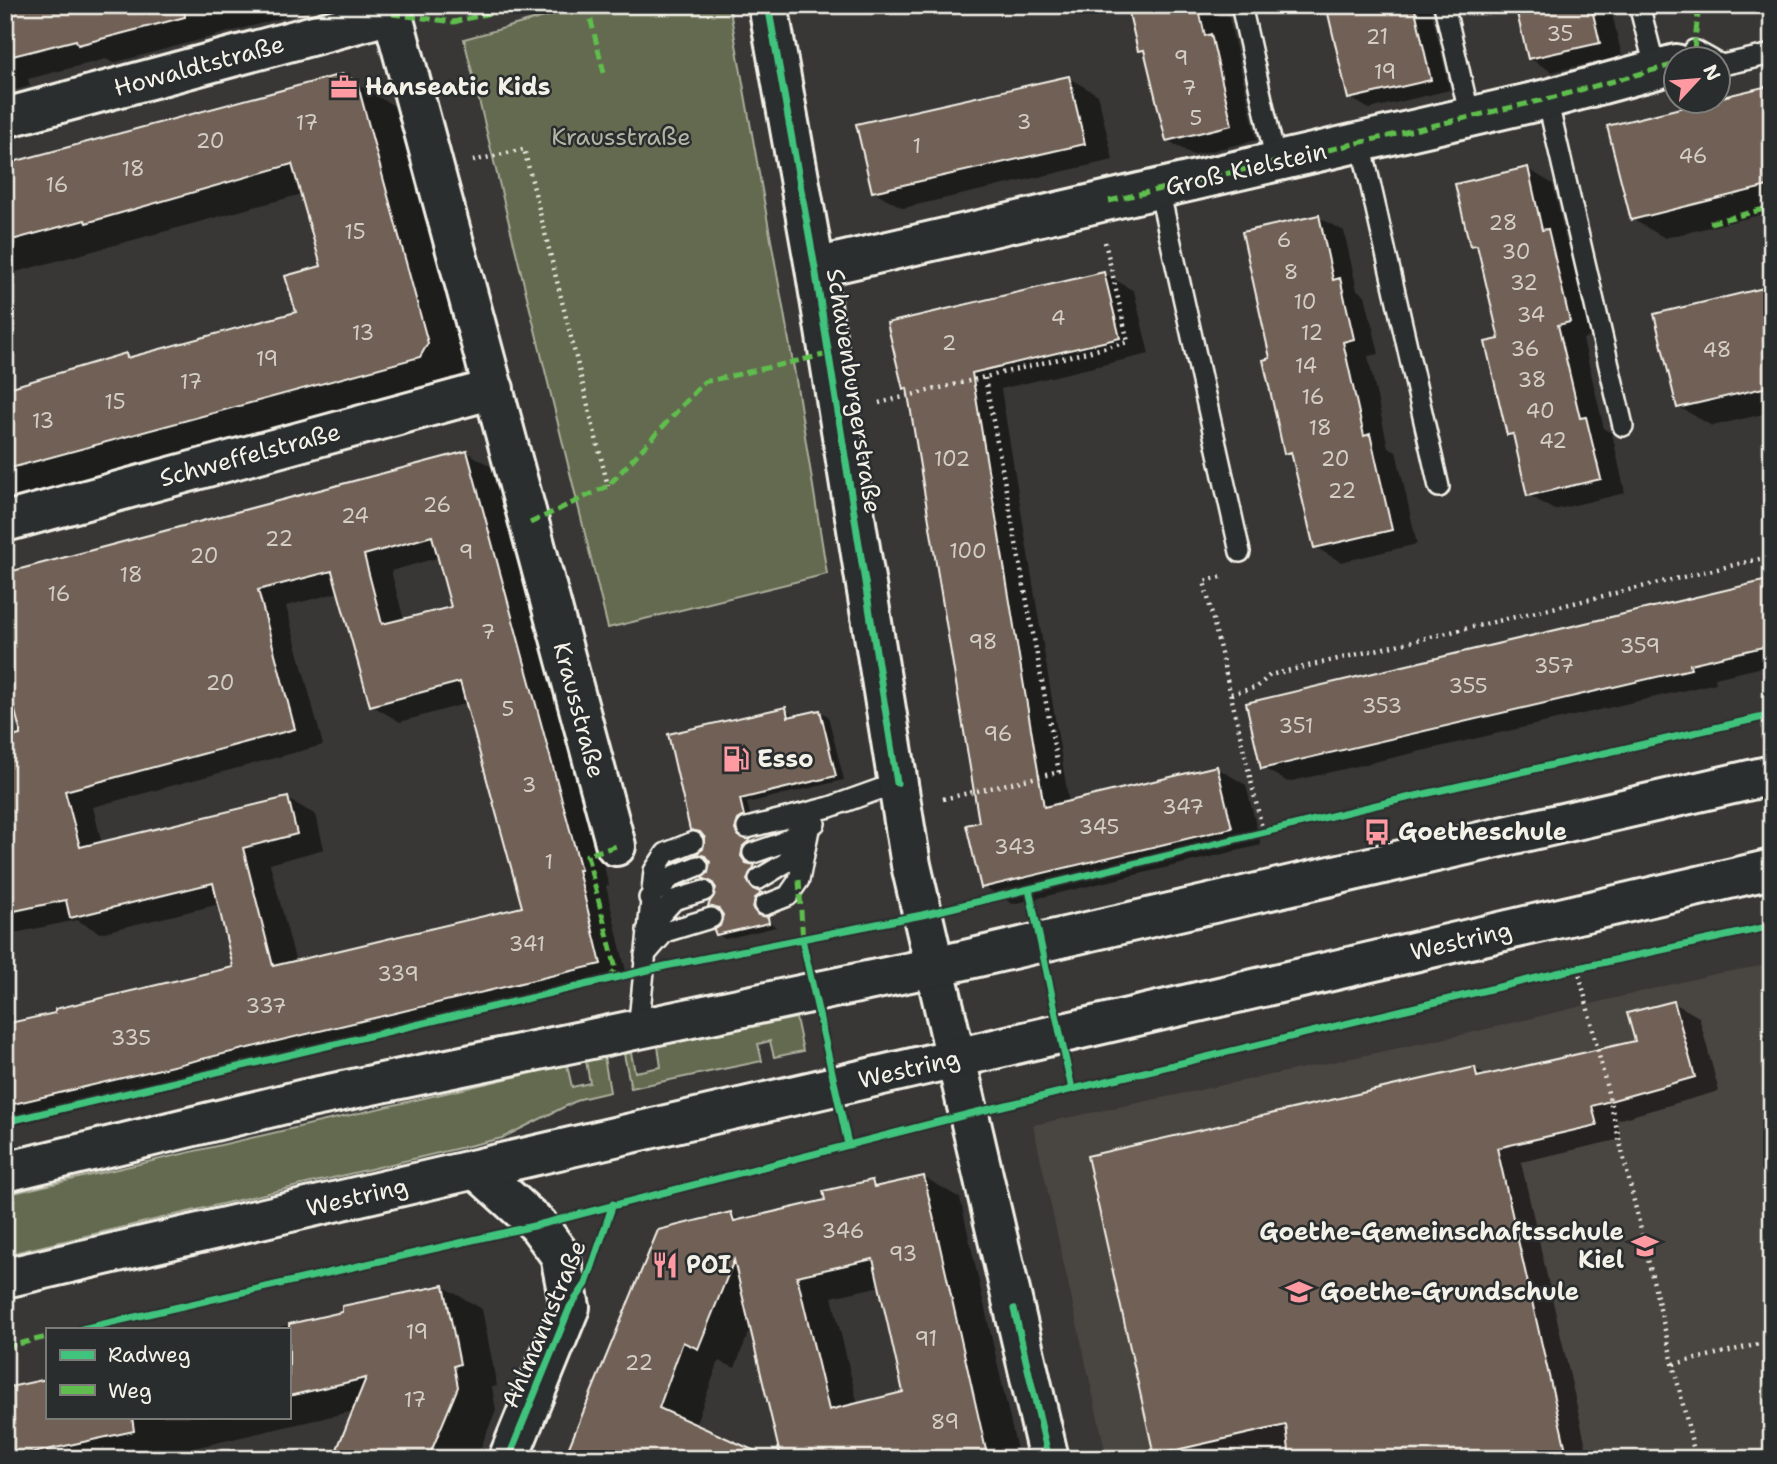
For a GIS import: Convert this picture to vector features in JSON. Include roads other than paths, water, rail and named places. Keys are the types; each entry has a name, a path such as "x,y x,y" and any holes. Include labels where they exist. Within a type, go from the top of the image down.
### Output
{"street":[{"name":"Schauenburgerstraße","path":"768,5 815,268 899,795 934,967 1049,1459"},
{"name":"Howaldtstraße","path":"5,118 391,9"},
{"name":"Krausstraße","path":"391,9 616,846"},
{"name":"Groß Kielstein","path":"815,268 1547,99 1662,68"},
{"name":"Schweffelstraße","path":"5,522 494,389"},
{"path":"5,1172 305,1100 934,967 1772,775"},
{"name":"Westring","path":"5,1278 1242,994 1772,869"},
{"name":"Ahlmannstraße","path":"477,1170 538,1225 560,1255 570,1307 508,1459"}],"lane":[{"path":"1241,5 1276,162"},
{"path":"1444,5 1470,117"},
{"path":"1639,5 1676,46"},
{"path":"1732,63 1772,54"},
{"path":"1547,99 1623,426"},
{"path":"1361,142 1439,487"},
{"path":"1160,189 1240,552"},
{"path":"747,828 830,807 899,795"},
{"path":"759,879 787,862 809,829 830,807"},
{"path":"753,853 809,829"},
{"path":"765,905 789,896 799,880 809,829"},
{"path":"638,1031 649,898 654,871 666,853 693,842"},
{"path":"649,898 673,876 698,866"},
{"path":"646,930 674,900 704,891"},
{"path":"645,955 665,932 711,918"}],"place":[{"name":"Hanseatic Kids","path":"344,87"},
{"name":"Esso","path":"736,759"},
{"name":"Goetheschule","path":"1377,832"},
{"name":"Goethe-Gemeinschaftsschule Kiel","path":"1645,1246"},
{"name":"POI","path":"665,1265"},
{"name":"Goethe-Grundschule","path":"1299,1292"}]}
